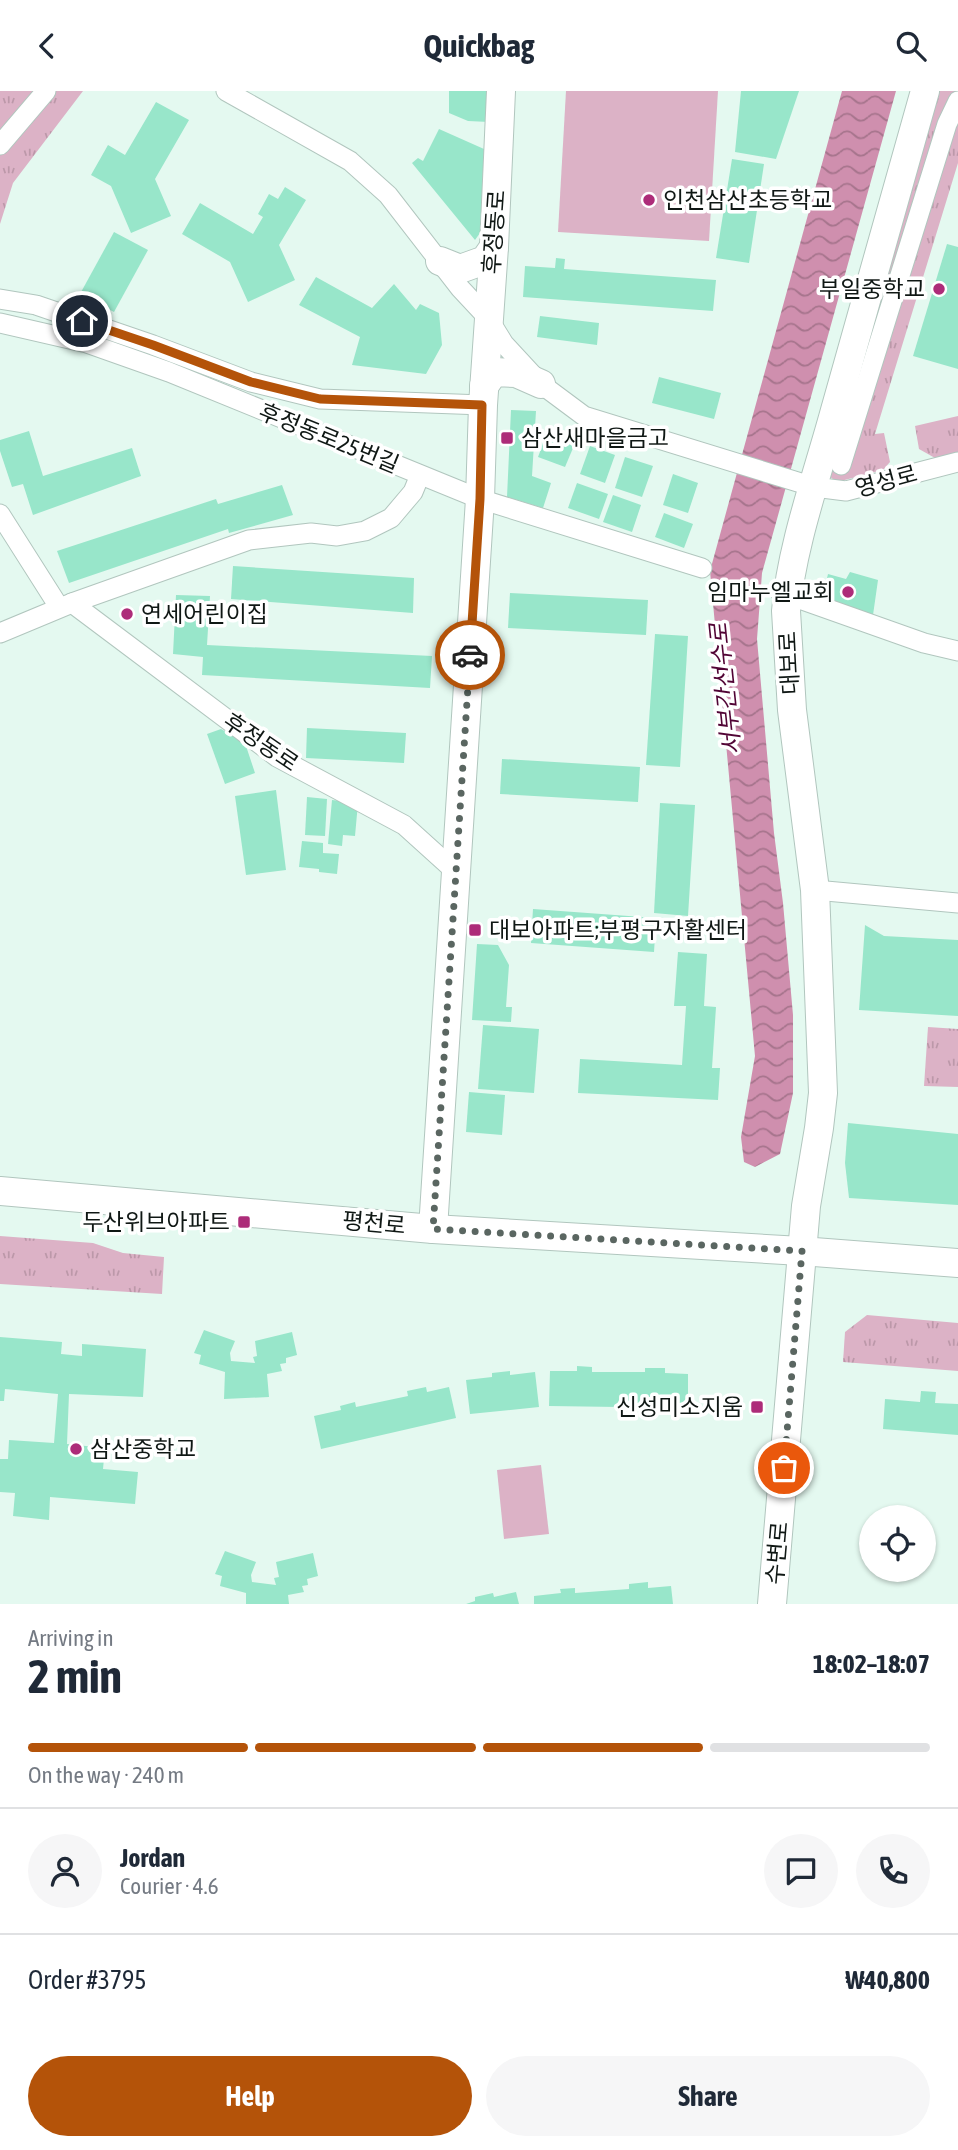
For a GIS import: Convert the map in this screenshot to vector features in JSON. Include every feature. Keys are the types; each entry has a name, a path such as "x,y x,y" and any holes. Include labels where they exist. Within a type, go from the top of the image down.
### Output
{"main road":[{"name":"후정동로","path":"433,1229 480,499 483,396 502,91"},
{"name":"대보로","path":"802,1251 823,1093 815,890 792,710 784,594 925,91"},
{"path":"440,261 460,269 485,260 494,247"},
{"path":"483,396 494,372 516,373 541,384"},
{"name":"평천로","path":"0,1191 433,1229 958,1263"},
{"name":"수변로","path":"772,1604 802,1251"}],"street":[{"path":"3,138 46,91"},
{"name":"영성로","path":"226,91 350,161 388,195 488,318 504,344 541,384 584,416 814,487 846,491 958,462"},
{"path":"841,465 947,124 958,101"},
{"path":"0,299 36,305 251,382 320,399 483,396"},
{"name":"후정동로25번길","path":"0,323 87,343 169,372 480,499"},
{"name":"후정동로25번길","path":"0,633 66,605 249,540 311,533 337,536 365,531 391,519 413,492 420,475"},
{"path":"480,499 702,568"},
{"path":"0,514 66,605"},
{"path":"784,594 924,643 958,651"},
{"name":"후정동로","path":"66,605 277,757 404,825 456,872"},
{"path":"815,890 958,904"}],"green space":[{"path":"0,91 83,91 13,183 0,224"},
{"path":"566,91 718,91 709,241 558,232"},
{"path":"936,91 958,91 958,163 875,434 884,433 890,462 883,470 837,482 822,471"},
{"path":"958,416 958,452 935,458 919,449 915,426"},
{"path":"928,1027 958,1029 958,1087 924,1086"},
{"path":"0,1236 93,1243 123,1253 164,1257 162,1294 0,1284"},
{"path":"867,1315 958,1323 958,1371 843,1362 845,1332"},
{"path":"541,1465 549,1534 504,1539 497,1470"}],"water":[{"name":"서부간선수로","path":"842,91 896,91 762,573 757,639 793,1015 793,1093 780,1154 755,1167 744,1162 741,1137 755,1056 710,571"}],"building":[{"path":"449,91 490,91 489,122 468,121 449,113"},
{"path":"741,91 799,91 776,159 735,152"},
{"path":"156,102 189,120 155,179 171,216 131,233 111,186 91,175 108,145 125,155"},
{"path":"439,129 484,149 480,233 475,240 412,163 418,158 423,161"},
{"path":"732,159 764,164 749,263 716,258"},
{"path":"285,187 306,200 279,245 295,280 248,302 230,262 182,234 200,203 253,234 263,217 258,214 269,194 278,199"},
{"path":"114,232 148,250 114,312 80,294"},
{"path":"947,244 958,247 958,369 913,356"},
{"path":"556,258 565,259 564,269 716,280 713,311 523,297 525,266 555,268"},
{"path":"316,277 372,308 394,284 416,310 420,304 439,313 442,345 426,374 352,365 360,337 299,305"},
{"path":"540,316 599,323 597,345 537,337"},
{"path":"659,377 721,393 714,419 652,403"},
{"path":"511,410 536,411 532,476 551,483 543,508 507,497"},
{"path":"548,430 576,441 565,467 538,457"},
{"path":"29,431 43,476 132,448 141,476 33,515 23,484 12,487 0,451 0,440"},
{"path":"590,446 615,455 605,483 580,474"},
{"path":"625,457 653,466 642,497 615,488"},
{"path":"673,474 698,483 688,513 663,505"},
{"path":"577,483 608,494 599,519 568,508"},
{"path":"282,485 293,515 229,533 228,529 69,583 57,551 216,499 218,504"},
{"path":"613,495 641,505 632,532 603,522"},
{"path":"664,513 693,524 684,548 655,537"},
{"path":"233,566 414,578 413,613 231,599"},
{"path":"850,572 878,580 873,615 821,603 828,574 846,579"},
{"path":"510,593 648,600 646,635 508,628"},
{"path":"176,595 210,596 207,645 432,656 430,688 202,675 203,657 173,654"},
{"path":"655,634 688,636 680,767 646,765"},
{"path":"307,728 406,733 404,763 306,758"},
{"path":"221,729 245,743 255,773 225,784 207,734"},
{"path":"502,759 640,767 638,802 500,794"},
{"path":"276,790 286,870 246,875 235,796"},
{"path":"307,797 327,799 325,836 305,835"},
{"path":"332,800 358,803 355,836 343,835 342,846 328,844"},
{"path":"660,803 695,805 688,916 654,913"},
{"path":"302,841 323,843 323,853 339,854 337,874 299,867"},
{"path":"533,909 656,918 654,952 531,943"},
{"path":"865,925 884,936 958,940 958,1016 859,1010"},
{"path":"477,944 498,945 509,965 506,1007 512,1007 511,1022 472,1020"},
{"path":"678,952 707,954 704,1006 716,1007 712,1068 720,1068 718,1100 578,1093 580,1059 682,1065 686,1006 674,1006"},
{"path":"483,1025 539,1029 534,1093 478,1089"},
{"path":"469,1092 505,1095 502,1135 466,1132"},
{"path":"848,1123 958,1134 958,1205 849,1198 845,1163"},
{"path":"204,1330 235,1341 230,1353 231,1361 255,1363 255,1341 292,1332 297,1355 286,1358 286,1363 280,1364 282,1371 267,1374 269,1397 224,1399 225,1372 199,1364 201,1355 194,1353"},
{"path":"0,1337 62,1342 61,1354 82,1356 82,1344 146,1349 143,1397 69,1394 67,1444 105,1448 103,1469 138,1472 135,1504 50,1497 49,1520 13,1516 15,1493 0,1492 0,1459 8,1459 9,1440 54,1443 58,1394 5,1389 4,1401 0,1401"},
{"path":"577,1366 592,1367 592,1372 645,1372 645,1368 665,1368 665,1373 688,1374 688,1408 549,1406 550,1371 577,1371"},
{"path":"510,1371 510,1375 535,1372 539,1407 470,1414 466,1380 492,1377 492,1373"},
{"path":"426,1387 427,1392 449,1387 456,1418 321,1449 314,1416 341,1410 340,1406 355,1402 356,1407 408,1396 407,1391"},
{"path":"921,1391 936,1392 935,1403 958,1404 958,1435 883,1429 885,1399 920,1402"},
{"path":"225,1551 256,1562 251,1575 252,1582 276,1585 274,1578 279,1577 276,1562 313,1553 318,1576 307,1579 308,1585 302,1586 304,1592 288,1595 289,1604 246,1604 246,1593 220,1586 222,1576 215,1574"},
{"path":"648,1582 648,1588 671,1586 673,1604 534,1604 534,1596 561,1593 560,1589 575,1588 575,1593 629,1589 629,1584"},
{"path":"516,1592 519,1604 466,1604 475,1601 475,1597 493,1593 494,1597"}],"way so far":[{"path":"470,655 433,1229 802,1251 784,1468"}],"place":[{"name":"인천삼산초등학교","path":"649,200"},
{"name":"부일중학교","path":"939,289"},
{"name":"삼산새마을금고","path":"507,438"},
{"name":"임마누엘교회","path":"848,592"},
{"name":"연세어린이집","path":"127,614"},
{"name":"대보아파트;부평구자활센터","path":"475,930"},
{"name":"두산위브아파트","path":"244,1222"},
{"name":"신성미소지움","path":"757,1407"},
{"name":"삼산중학교","path":"76,1449"}],"route":[{"path":"82,321 251,382 320,399 482,405 482,474 470,655"}]}
